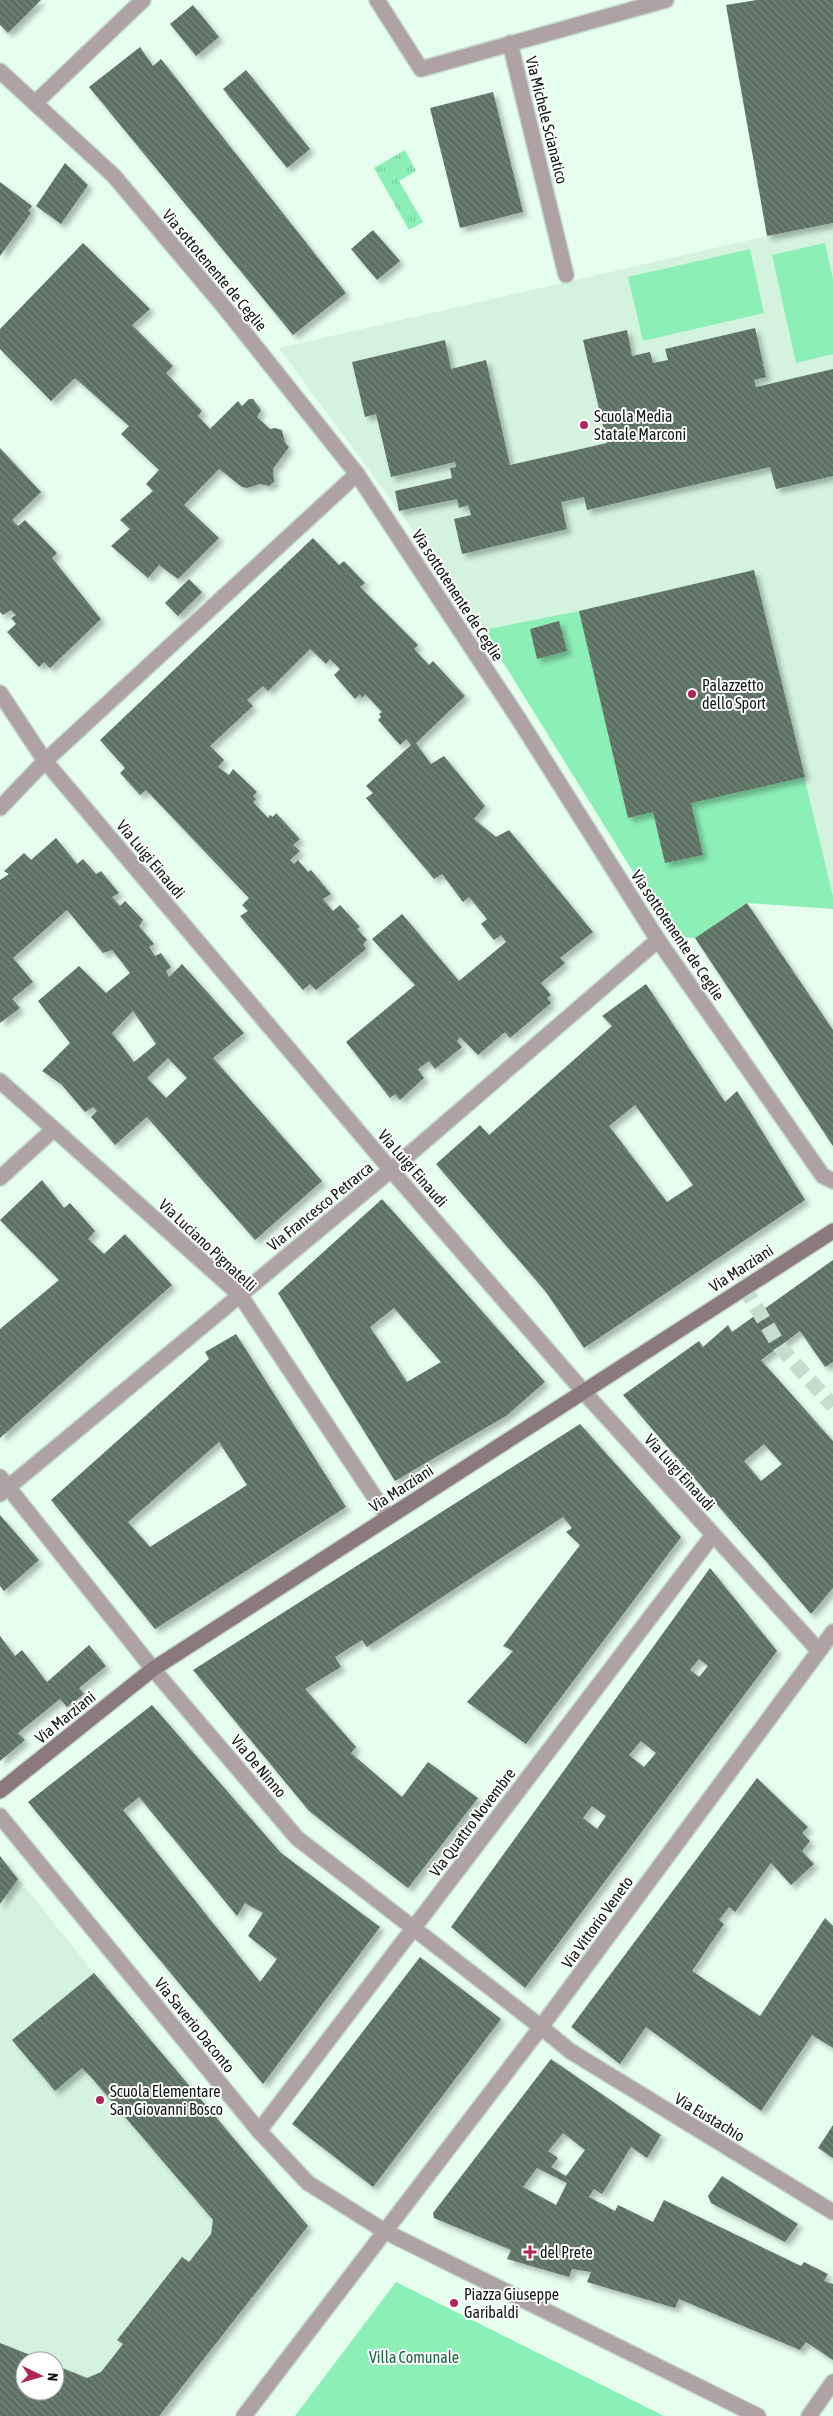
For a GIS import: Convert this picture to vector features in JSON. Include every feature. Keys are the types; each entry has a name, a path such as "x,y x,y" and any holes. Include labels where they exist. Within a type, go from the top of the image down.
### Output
{"street":[{"path":"35,103 144,0"},
{"path":"377,0 421,69 510,43"},
{"name":"Via Michele Scianatico","path":"566,275 510,43 666,0"},
{"name":"Via sottotenente de Ceglie","path":"0,71 114,176 225,308 357,474 518,718 658,940 823,1176 833,1181"},
{"path":"0,808 45,761 357,474"},
{"name":"Via Luigi Einaudi","path":"0,693 45,761 392,1170 583,1391 819,1651"},
{"name":"Via Francesco Petrarca","path":"3,1486 392,1170 658,940"},
{"name":"Via Luciano Pignatelli","path":"0,1081 240,1295 388,1517"},
{"path":"0,1178 53,1130"},
{"name":"Via Marziani","path":"0,1791 153,1669 833,1231"},
{"name":"Via De Ninno","path":"3,1486 153,1669 297,1838 542,2027"},
{"name":"Via Quattro Novembre","path":"259,2131 713,1535"},
{"name":"Via Vittorio Veneto","path":"386,2232 542,2027 833,1632"},
{"name":"Via Saverio Daconto","path":"0,1816 259,2131 308,2183 386,2232"},
{"name":"Via Eustachio","path":"542,2027 570,2051 833,2212"},
{"path":"244,2416 386,2232 758,2416"},
{"path":"809,2416 833,2382"}],"shaded area":[{"name":"Scuola Media Statale Marconi","path":"833,223 833,896 754,570 579,611 483,630 392,501 279,348 767,236"},
{"name":"Scuola Elementare San Giovanni Bosco","path":"0,1856 94,1973 308,2226 159,2416 0,2416"}],"green space":[{"path":"405,150 416,171 399,181 423,222 409,230 374,168"},
{"path":"825,243 833,279 833,354 796,363 772,255"},
{"path":"750,249 764,313 643,341 628,277"},
{"path":"754,570 833,896 833,909 747,903 695,938 679,937 671,933 483,630 579,611"},
{"name":"Villa Comunale","path":"396,2282 664,2416 295,2416"}],"building":[{"path":"0,0 41,0 8,33 0,25"},
{"path":"757,0 833,0 833,223 767,236 726,5"},
{"path":"193,5 219,37 196,56 170,24"},
{"path":"140,47 153,66 161,59 346,293 293,335 89,87"},
{"path":"246,70 310,149 287,168 223,89"},
{"path":"493,92 523,212 460,228 430,108"},
{"path":"65,163 88,185 61,224 36,206"},
{"path":"0,182 32,206 28,211 31,213 0,256"},
{"path":"373,230 400,261 377,280 351,249"},
{"path":"83,243 150,309 132,325 173,366 166,373 202,411 198,416 210,429 238,401 242,406 249,399 253,399 261,410 257,417 270,429 282,430 285,443 289,447 273,469 274,482 269,486 260,484 247,488 242,487 219,469 184,505 219,538 178,579 159,565 148,578 111,546 130,529 120,520 153,491 146,484 159,470 121,434 129,426 75,378 51,401 0,349 0,329"},
{"path":"755,328 766,377 754,380 756,387 833,369 833,476 776,489 770,467 587,510 584,497 561,502 567,529 462,554 454,519 471,515 468,505 459,508 457,499 399,511 395,491 452,478 450,468 456,467 455,462 391,477 376,414 365,417 352,362 445,340 451,369 486,360 510,465 607,443 583,340 627,330 632,356 650,352 653,363 668,360 665,349"},
{"path":"0,448 41,492 12,520 18,526 25,520 57,553 52,558 101,619 50,668 44,662 39,667 7,632 16,624 11,618 16,615 11,610 3,615 0,612"},
{"path":"313,538 339,565 344,561 365,583 360,587 418,645 414,649 429,665 433,661 465,696 416,743 431,764 444,756 485,806 474,819 496,837 509,830 593,932 560,958 565,963 541,983 551,995 547,998 551,1003 510,1038 505,1032 478,1055 460,1037 457,1041 462,1047 435,1069 429,1061 418,1069 424,1078 400,1100 395,1094 390,1098 346,1042 415,985 372,939 402,914 459,981 506,942 501,935 494,940 481,924 487,919 469,897 463,902 442,874 434,879 366,798 373,793 366,786 411,745 406,739 400,745 378,720 381,717 379,714 382,712 365,694 362,698 360,694 355,699 334,675 340,669 330,659 326,664 310,649 268,691 263,686 247,700 253,706 210,746 224,760 218,767 229,775 233,769 257,792 253,796 256,799 253,802 268,818 270,815 273,817 276,813 300,839 293,845 300,851 290,860 294,864 298,860 308,872 311,870 331,894 323,899 333,911 340,905 360,927 357,929 367,940 363,944 366,949 316,990 310,984 303,990 240,916 248,911 242,905 249,898 146,790 140,795 120,773 125,768 100,740"},
{"name":"Palazzetto dello Sport","path":"754,570 805,777 691,803 703,855 665,863 653,812 628,818 579,611"},
{"path":"189,579 202,592 178,616 165,603"},
{"path":"559,621 567,651 537,659 530,629"},
{"path":"56,838 77,864 83,859 96,874 101,871 119,893 112,897 120,906 125,901 143,920 139,926 154,944 149,947 155,956 161,953 171,967 166,971 169,977 182,964 244,1033 213,1058 322,1181 255,1240 147,1117 115,1145 91,1117 97,1111 93,1107 85,1112 61,1084 42,1071 70,1043 38,1001 79,966 106,993 130,973 112,950 103,953 67,910 13,958 33,982 12,999 20,1008 0,1023 0,880 9,874 4,871 24,853 31,860","holes":["133,1011 156,1044 134,1062 112,1033","168,1058 187,1078 166,1098 147,1078"]},
{"path":"747,903 833,1030 833,1146 695,938"},
{"path":"646,984 725,1102 737,1091 805,1200 584,1348 546,1292 436,1164 480,1125 489,1135 612,1026 602,1016","holes":["635,1105 693,1185 667,1202 609,1126"]},
{"path":"42,1180 64,1208 70,1203 95,1231 88,1239 104,1254 125,1234 172,1285 0,1438 0,1329 59,1280 0,1220"},
{"path":"382,1199 545,1382 506,1416 395,1481 278,1293","holes":["394,1308 441,1362 407,1382 370,1327"]},
{"path":"833,1260 833,1362 825,1367 800,1331 761,1360 833,1441 833,1588 811,1614 623,1395 699,1341 703,1347 728,1325 732,1332","holes":["764,1444 782,1464 761,1481 744,1461"]},
{"path":"236,1334 346,1507 155,1629 51,1500 209,1359 205,1352","holes":["219,1442 247,1485 150,1547 128,1522"]},
{"path":"580,1424 681,1537 526,1744 467,1702 513,1651 503,1646 580,1545 566,1532 572,1528 563,1517 367,1647 362,1640 335,1657 341,1667 305,1689 356,1747 351,1753 402,1797 428,1762 478,1798 408,1888 309,1811 193,1670"},
{"path":"0,1515 39,1560 4,1591 0,1586"},
{"path":"710,1568 777,1651 525,1988 451,1927","holes":["699,1659 708,1666 699,1677 690,1670","641,1741 656,1753 644,1767 629,1755","592,1806 606,1816 597,1829 583,1818"]},
{"path":"0,1636 15,1656 22,1650 47,1682 89,1645 106,1666 79,1688 84,1694 67,1707 60,1699 18,1733 25,1740 0,1761"},
{"path":"152,1705 281,1853 380,1927 263,2084 28,1802","holes":["139,1797 237,1916 245,1903 263,1913 248,1936 277,1959 260,1982 123,1810"]},
{"path":"757,1778 808,1827 802,1833 810,1841 802,1851 814,1864 791,1885 771,1863 735,1912 729,1907 719,1920 724,1924 692,1971 760,2016 825,1918 833,1926 833,2048 812,2035 761,2111 646,2027 620,2064 571,2027"},
{"path":"0,1856 18,1879 0,1904"},
{"path":"420,1957 501,2019 373,2187 292,2124"},
{"path":"94,1973 308,2226 159,2416 0,2416 0,2343 20,2351 15,2351 15,2401 65,2401 65,2369 87,2378 101,2372 123,2344 117,2340 182,2257 189,2262 211,2234 213,2220 82,2068 55,2091 12,2040"},
{"path":"551,2059 661,2135 647,2158 631,2147 602,2194 594,2189 589,2197 615,2211 618,2205 653,2222 664,2200 801,2266 804,2262 828,2274 824,2281 833,2284 833,2360 806,2342 800,2350 679,2299 675,2308 587,2282 591,2272 572,2269 569,2277 507,2259 511,2250 434,2218 433,2213","holes":["563,2133 585,2150 566,2176 551,2167 558,2158 548,2151","537,2168 567,2183 556,2205 523,2187"]},
{"path":"833,2125 833,2158 818,2148"},
{"path":"722,2176 798,2224 785,2242 711,2203 708,2196"}],"tunnel":[{"path":"744,1287 780,1347 833,1406"}],"place":[{"name":"Scuola Media Statale Marconi","path":"584,425"},
{"name":"Palazzetto dello Sport","path":"692,694"},
{"name":"Scuola Elementare San Giovanni Bosco","path":"100,2100"},
{"name":"del Prete","path":"530,2252"},
{"name":"Piazza Giuseppe Garibaldi","path":"454,2303"}]}
